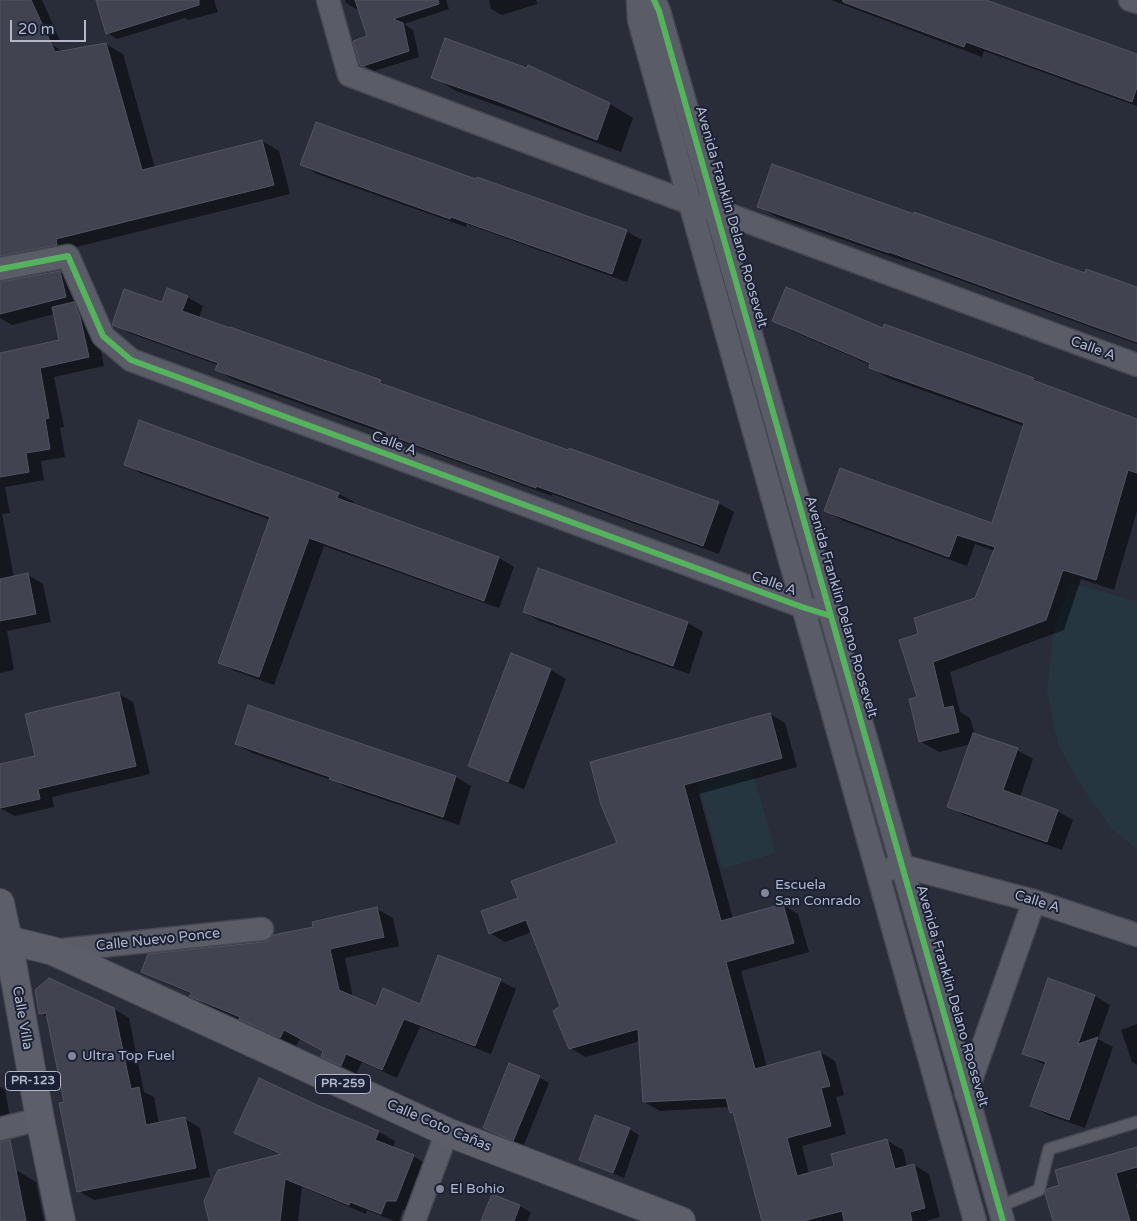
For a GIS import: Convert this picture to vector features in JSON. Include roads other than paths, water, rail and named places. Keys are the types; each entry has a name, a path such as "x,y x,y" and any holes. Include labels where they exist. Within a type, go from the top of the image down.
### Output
{"main road":[{"name":"Calle Villa","path":"0,903 4,941 61,1221"},
{"name":"Calle Coto Cañas","path":"4,941 54,951 447,1132 681,1221"}],"street":[{"name":"Calle A","path":"328,0 349,75 1137,365"},
{"path":"638,0 639,20 975,1221"},
{"name":"Avenida Franklin Delano Roosevelt","path":"654,0 659,11 716,210 1001,1214"},
{"path":"1130,0 1137,2"},
{"name":"Calle A","path":"0,269 68,256 103,336 130,360 802,608 831,616"},
{"name":"Calle A","path":"877,872 902,866 1034,901 1137,935"},
{"path":"966,1094 1034,901"},
{"name":"Calle Nuevo Ponce","path":"54,951 262,930"},
{"path":"0,1129 40,1119"},
{"path":"414,1221 447,1132"}],"lane":[{"path":"1001,1214 1039,1190 1048,1150 1137,1122"}],"place":[{"name":"Escuela San Conrado","path":"765,893"},
{"name":"Ultra Top Fuel","path":"72,1056"},
{"name":"El Bohio","path":"440,1189"}]}
